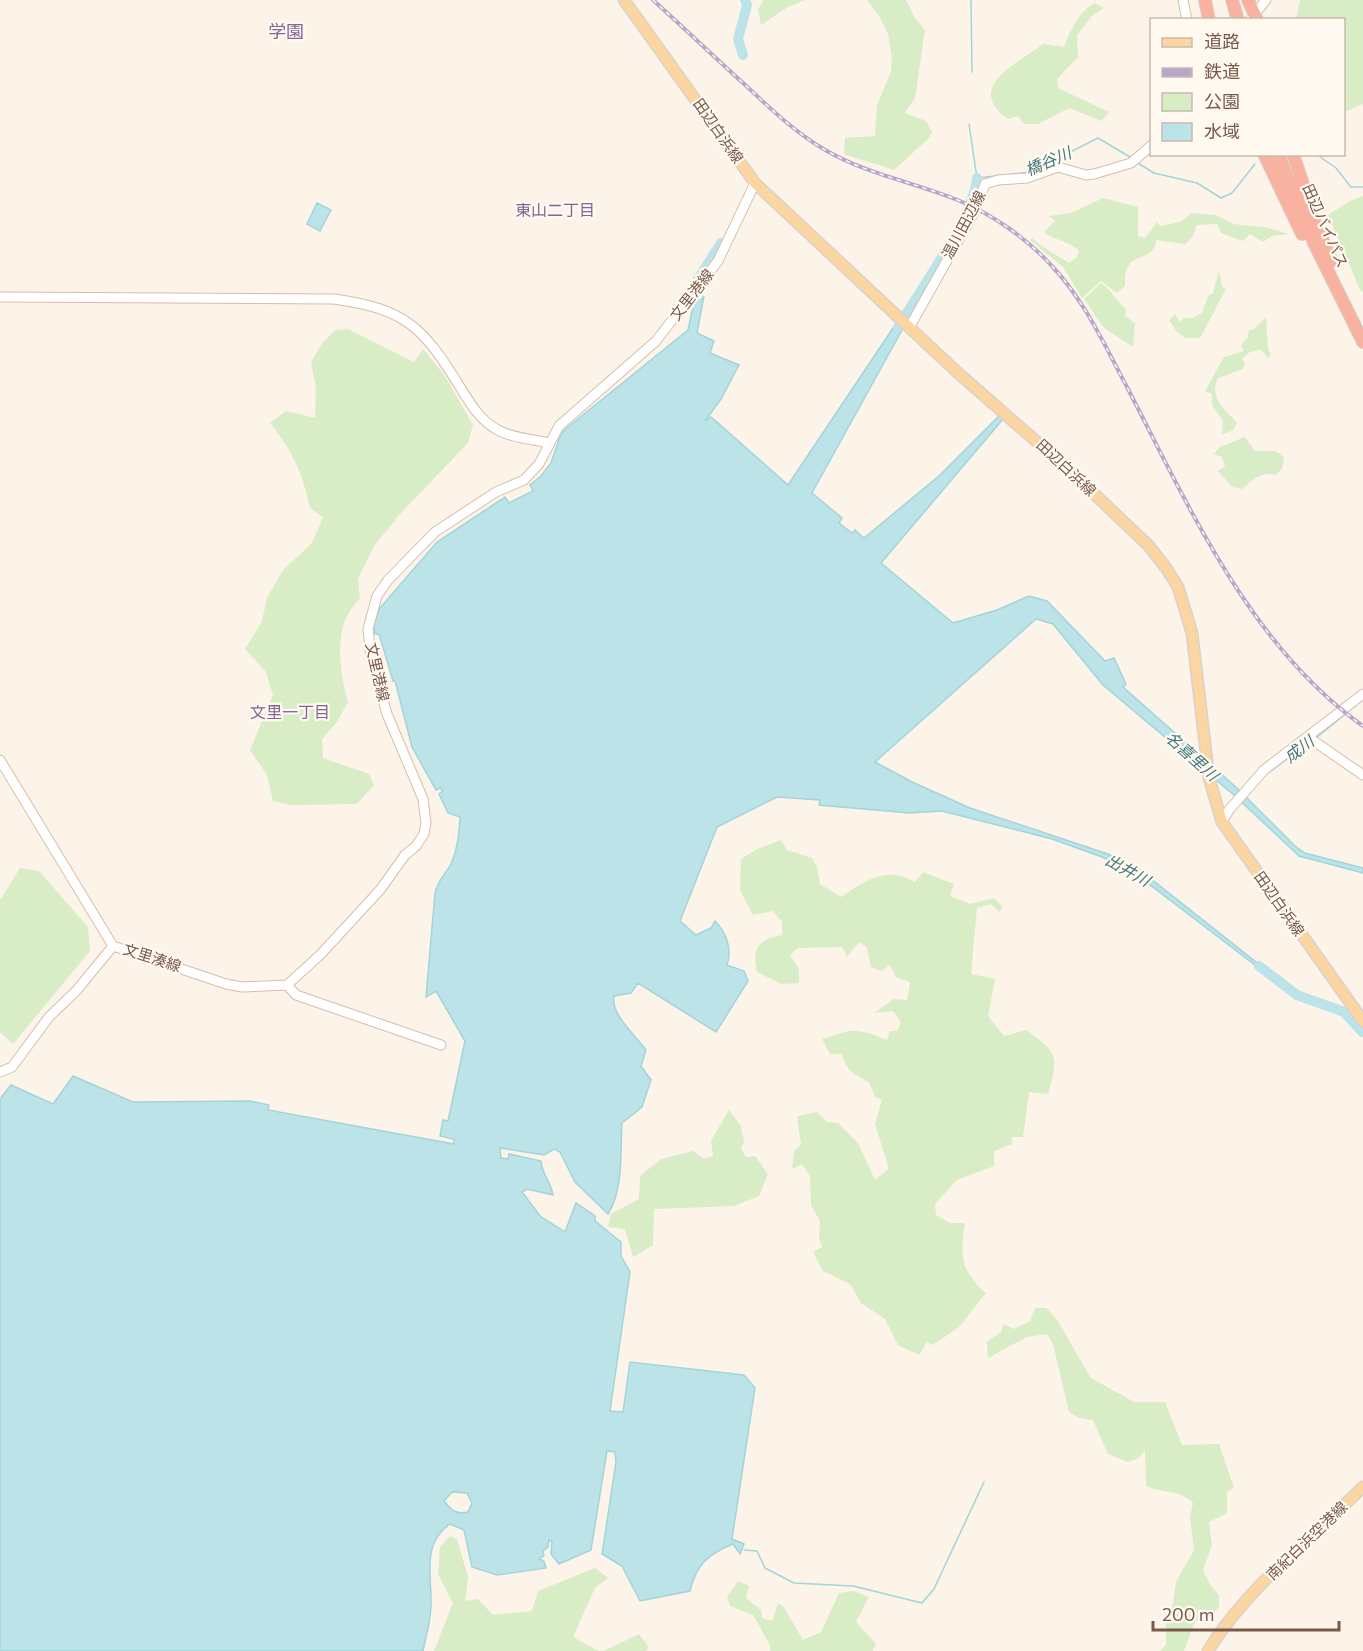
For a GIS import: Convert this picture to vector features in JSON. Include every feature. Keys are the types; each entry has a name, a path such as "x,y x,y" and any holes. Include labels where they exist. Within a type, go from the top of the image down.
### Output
{"highway":[{"path":"1205,0 1209,18"},
{"path":"1223,0 1244,18"},
{"path":"1232,0 1244,18"},
{"path":"1244,18 1248,0"},
{"path":"1265,156 1308,245 1346,307"},
{"name":"田辺バイパス","path":"1279,156 1314,243 1363,342"},
{"name":"田辺バイパス","path":"1287,156 1324,244 1363,324"},
{"path":"1294,156 1324,244"}],"main road":[{"name":"田辺白浜線","path":"624,0 755,183 898,317 1068,469 1149,546 1166,568 1180,595 1192,633 1209,778 1222,822 1363,1021"},
{"path":"1183,0 1187,18"},
{"path":"1244,18 1266,0"},
{"name":"温川田辺線","path":"908,326 976,209 985,184 998,180 1027,178 1058,167 1086,175 1134,160 1150,147"},
{"name":"文里港線","path":"287,986 320,955 380,890 424,834 426,810 387,714 371,657 368,629 377,596 388,580 435,532 496,492 524,480 539,464 549,443 565,421 656,341 718,261 755,183"},
{"path":"0,297 334,299 364,303 400,316 418,329 436,350 480,417 496,430 549,443"},
{"path":"1222,822 1234,803 1264,770 1363,694"},
{"path":"1308,738 1363,775"},
{"path":"0,760 50,846 113,946"},
{"name":"文里湊線","path":"0,1072 12,1067 49,1017 77,990 113,946 226,984 242,987 287,986"},
{"path":"287,986 296,995 441,1045"},
{"name":"南紀白浜空港線","path":"1208,1651 1218,1635 1260,1586 1363,1487"}],"green space":[{"path":"764,0 805,0 788,7 761,25 758,9"},
{"path":"867,0 906,0 915,18 925,30 915,98 905,113 926,121 932,132 929,138 894,170 844,154 845,138 875,136 877,105 891,72 892,58 888,34 879,16"},
{"path":"1300,0 1363,0 1363,104 1345,112 1345,18 1296,18"},
{"path":"1095,3 1104,8 1093,15 1077,35 1078,57 1057,79 1058,88 1109,112 1102,121 1069,108 1038,124 1024,124 1018,116 1008,119 996,107 991,96 993,86 1010,68 1043,44 1064,47 1080,16"},
{"path":"1363,196 1363,292 1360,290 1328,215 1350,201"},
{"path":"1103,198 1138,207 1138,236 1145,238 1157,222 1160,226 1180,222 1192,213 1216,215 1233,224 1264,227 1289,234 1272,236 1263,242 1250,234 1243,241 1221,233 1217,224 1197,225 1193,236 1185,244 1156,240 1150,253 1133,261 1129,266 1125,286 1117,293 1101,281 1082,298 1063,267 1030,240 1032,238 1069,263 1077,257 1079,251 1044,232 1055,221 1049,216 1071,213"},
{"path":"1219,271 1222,287 1226,289 1200,338 1185,338 1176,331 1169,320 1175,314 1180,322 1184,318 1193,318 1202,313 1208,296 1213,293"},
{"path":"1101,283 1126,309 1125,316 1135,323 1133,347 1104,328 1084,299"},
{"path":"1266,317 1268,349 1271,354 1268,358 1261,350 1250,352 1242,358 1245,363 1243,369 1218,378 1215,385 1220,403 1237,423 1233,430 1222,435 1223,421 1212,405 1212,394 1205,391 1224,357 1244,351 1241,346 1247,339 1249,330 1254,329"},
{"path":"348,329 414,362 423,349 445,376 473,425 468,443 400,514 374,546 358,579 360,599 351,609 345,621 340,662 348,702 337,722 322,739 323,758 369,774 374,785 357,804 291,805 273,801 267,775 250,750 273,695 266,672 245,649 262,621 267,598 283,570 312,543 323,517 310,508 296,463 270,423 286,411 315,418 316,388 311,362 323,342 335,330"},
{"path":"1245,437 1255,451 1275,451 1284,457 1282,469 1275,475 1261,475 1242,489 1232,487 1218,471 1225,466 1222,457 1214,454 1220,447"},
{"path":"781,840 787,850 812,858 817,867 820,884 841,897 876,877 895,875 915,882 923,872 954,884 950,896 970,904 994,898 1003,907 999,912 991,904 977,908 971,974 995,979 988,1016 1004,1036 1026,1030 1044,1044 1053,1056 1054,1071 1048,1094 1029,1092 1023,1137 1012,1137 1012,1144 994,1151 994,1166 957,1180 935,1204 936,1215 950,1223 965,1223 964,1262 971,1277 986,1293 959,1327 933,1345 927,1342 919,1355 898,1345 885,1319 861,1303 850,1284 823,1271 813,1252 822,1247 819,1236 820,1221 811,1205 810,1176 802,1164 792,1169 794,1151 801,1144 797,1116 817,1112 827,1122 838,1123 858,1143 875,1180 889,1169 875,1124 882,1100 875,1097 869,1082 855,1075 842,1054 830,1054 822,1039 856,1031 887,1040 890,1031 897,1031 901,1022 893,1011 874,1013 894,999 907,1000 910,982 896,977 890,965 881,971 871,967 867,947 859,942 847,957 842,947 798,948 790,955 799,969 799,983 781,984 757,972 755,957 758,946 782,935 782,922 773,911 753,915 740,890 741,859 757,849"},
{"path":"20,868 39,871 88,927 90,951 13,1044 0,1032 0,900"},
{"path":"729,1110 741,1126 744,1142 741,1149 746,1157 755,1156 768,1174 759,1196 734,1206 654,1209 653,1245 633,1257 625,1229 608,1227 611,1214 639,1199 640,1176 661,1159 693,1151 704,1159 713,1156 711,1141"},
{"path":"1035,1308 1046,1308 1056,1318 1091,1378 1134,1402 1165,1402 1182,1445 1219,1444 1234,1488 1227,1492 1227,1513 1209,1522 1212,1545 1203,1570 1211,1586 1219,1595 1219,1607 1206,1620 1195,1621 1184,1651 1160,1651 1166,1645 1166,1624 1172,1608 1176,1582 1194,1550 1190,1517 1193,1503 1177,1494 1146,1486 1145,1450 1139,1458 1128,1462 1108,1454 1093,1420 1079,1418 1069,1412 1053,1344 1047,1334 1027,1337 988,1358 987,1342 1001,1332 1004,1324 1014,1329 1030,1321"},
{"path":"450,1536 457,1539 468,1577 465,1601 478,1599 493,1615 532,1611 538,1591 595,1568 608,1578 595,1588 573,1637 599,1651 434,1651 453,1603 438,1574 440,1547"},
{"path":"738,1581 749,1586 746,1598 761,1610 762,1618 772,1621 778,1603 783,1606 803,1640 821,1632 839,1593 853,1591 869,1597 856,1622 876,1644 873,1651 770,1651 770,1645 753,1615 730,1606 727,1597"},
{"path":"639,1634 649,1647 646,1651 604,1651"}],"water":[{"path":"317,203 331,210 320,231 307,224"},
{"name":"名喜里川","path":"704,296 697,333 714,341 710,353 739,365 721,399 705,421 711,417 788,485 895,325 902,330 812,493 842,518 839,523 852,533 855,530 864,538 939,476 999,416 1003,419 881,563 953,623 997,610 1029,596 1047,601 1105,661 1114,658 1126,684 1123,687 1237,788 1297,848 1305,853 1363,868 1363,873 1299,856 1235,796 1103,685 1053,624 1036,619 875,762 912,782 970,808 1108,854 1141,871 1271,974 1268,975 1133,872 1102,857 1052,839 942,811 909,813 819,805 820,800 777,797 717,827 680,921 696,935 711,928 715,921 723,931 727,942 729,953 727,965 744,971 748,981 716,1032 638,983 631,993 614,996 616,1010 620,1017 646,1050 641,1066 651,1080 642,1107 622,1123 619,1182 608,1214 575,1182 560,1152 554,1149 544,1155 500,1148 501,1158 508,1159 509,1154 541,1161 553,1195 527,1189 522,1192 541,1217 565,1232 576,1203 595,1216 595,1221 621,1242 621,1256 630,1272 610,1411 623,1412 630,1362 744,1375 755,1388 732,1539 744,1544 740,1554 733,1544 724,1548 710,1556 700,1567 690,1591 640,1601 622,1566 602,1554 616,1462 615,1452 607,1451 591,1550 559,1564 551,1554 552,1541 549,1540 548,1547 543,1551 544,1556 539,1559 544,1561 546,1568 497,1575 472,1567 464,1530 450,1524 441,1532 435,1541 430,1561 431,1611 423,1651 0,1651 0,1099 11,1085 53,1104 73,1076 133,1102 250,1101 269,1105 268,1110 454,1144 454,1139 440,1136 443,1120 448,1121 465,1041 436,991 426,997 435,893 453,858 458,841 460,817 448,813 439,794 443,791 440,788 436,790 412,747 395,681 393,681 379,634 375,634 374,625 379,609 437,542 505,497 509,503 533,491 530,485 551,463 561,434 688,330 692,311","holes":["452,1492 467,1493 472,1503 468,1512 454,1511 444,1501"]}],"waterway":[{"path":"743,55 738,39 747,5 745,0"},
{"path":"971,0 972,72"},
{"name":"橋谷川","path":"969,124 977,178 1031,172 1098,138 1130,157"},
{"name":"橋谷川","path":"1319,156 1336,168 1351,187 1363,187"},
{"name":"橋谷川","path":"1136,162 1154,173 1197,183 1221,198 1232,193 1255,164"},
{"name":"橋谷川","path":"898,327 956,232 967,211 977,178"},
{"path":"696,305 693,287 721,243"},
{"name":"成川","path":"1316,738 1360,702"},
{"name":"成川","path":"1268,773 1310,742"},
{"name":"出井川","path":"1259,966 1297,995 1344,1012 1362,1032"},
{"path":"744,1550 757,1551 765,1568 794,1583 853,1586 922,1603 934,1589 984,1482"}],"railway":[{"path":"653,0 772,110 815,144 876,173 960,201 997,220 1041,254 1073,292 1093,324 1200,527 1226,572 1256,616 1288,657 1323,694 1363,726"}],"district":[{"name":"学園","path":"286,32"},
{"name":"東山二丁目","path":"555,210"},
{"name":"文里一丁目","path":"290,712"}]}
